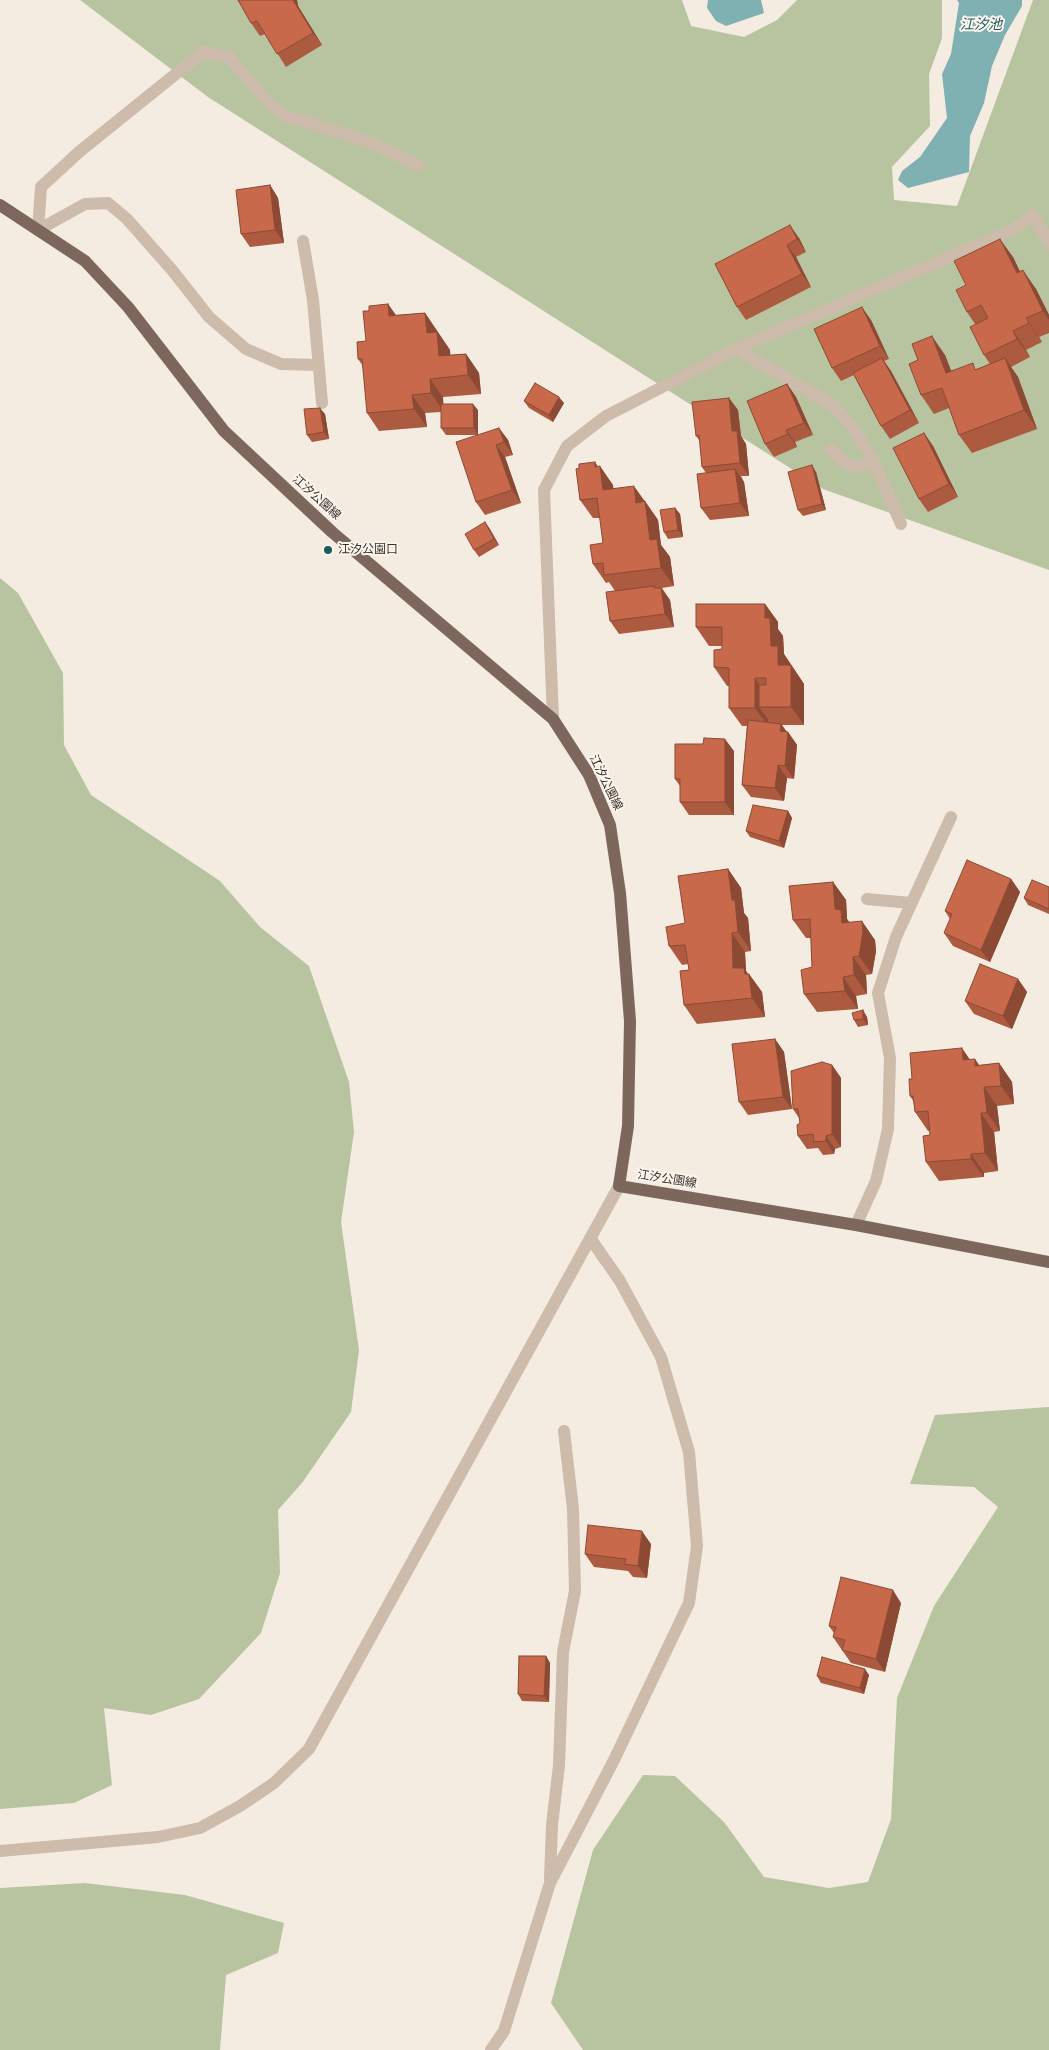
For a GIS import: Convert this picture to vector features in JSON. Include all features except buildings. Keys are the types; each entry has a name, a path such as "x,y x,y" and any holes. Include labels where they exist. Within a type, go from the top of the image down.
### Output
{"main road":[{"name":"江汐公園線","path":"0,205 85,261 128,307 230,438 332,532 553,719 589,775 610,826 620,893 630,1021 628,1126 618,1186 856,1225 1049,1262"}],"street":[{"path":"38,230 41,187 79,152 203,52 229,57 267,101 284,115 367,141 418,165"},
{"path":"38,230 85,204 108,203 127,219 209,316 246,349 281,364 318,365"},
{"path":"553,719 544,490 566,446 606,416 736,349 1012,230 1033,215 1049,243"},
{"path":"303,241 313,300 322,403"},
{"path":"736,349 833,404 852,426 873,460 901,524"},
{"path":"831,449 846,464 858,467 873,460"},
{"path":"856,1225 876,1181 888,1129 890,1058 878,993 896,938 952,817"},
{"path":"868,899 911,903"},
{"path":"0,1851 158,1837 200,1828 240,1806 274,1782 309,1749 618,1186"},
{"path":"491,2050 504,2031 550,1883 614,1760 689,1603 697,1546 689,1452 661,1357 620,1281 590,1238"},
{"path":"550,1883 552,1825 559,1765 563,1652 575,1591 573,1509 564,1431"}],"green space":[{"path":"80,0 682,0 691,26 744,37 777,20 797,0 942,0 942,38 929,74 930,126 892,167 894,200 957,206 1033,0 1049,0 1049,570 823,489 208,97"},
{"path":"0,578 18,593 63,673 64,745 91,795 220,881 260,927 309,966 349,1082 354,1132 341,1222 359,1350 351,1412 302,1483 278,1510 280,1573 261,1633 199,1699 151,1715 104,1708 112,1785 74,1803 0,1809"},
{"path":"1049,1407 1049,2050 583,2050 551,2003 593,1850 643,1775 675,1776 724,1822 764,1877 829,1888 868,1882 891,1819 897,1698 934,1606 998,1507 974,1487 910,1484 935,1415"},
{"path":"85,1883 185,1895 284,1923 278,1953 226,1975 220,2050 0,2050 0,1888"}],"water":[{"path":"708,0 761,0 764,13 726,26 716,21 707,8"},
{"name":"江汐池","path":"957,0 1022,0 1022,6 1005,35 992,66 984,103 970,136 969,172 908,188 898,180 902,171 920,157 947,118 942,74 951,54 959,3"}],"place":[{"name":"江汐公園口","path":"328,550"}]}
